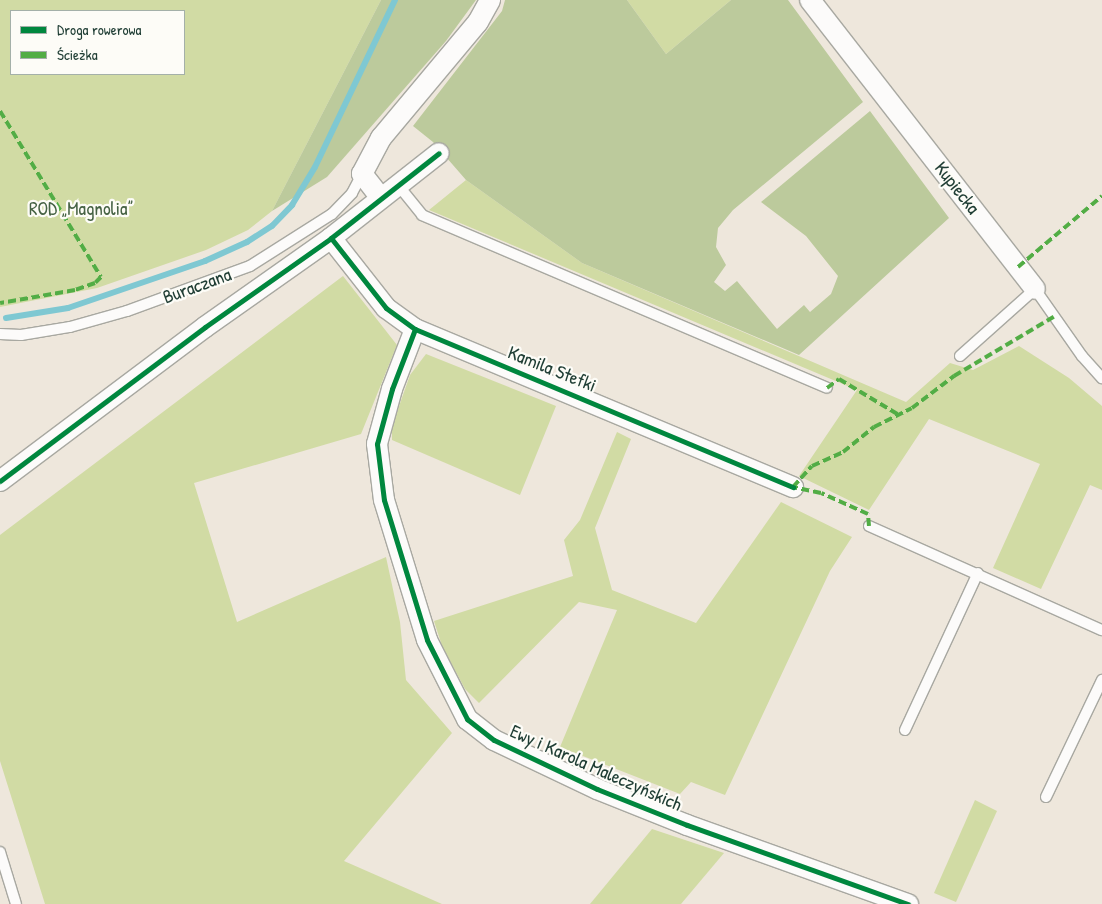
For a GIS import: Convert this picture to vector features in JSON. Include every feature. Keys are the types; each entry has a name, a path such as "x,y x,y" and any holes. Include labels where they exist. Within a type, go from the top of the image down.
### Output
{"street":[{"path":"382,198 362,174 381,138 478,22 490,0"},
{"name":"Kupiecka","path":"810,0 1035,289"},
{"path":"0,480 198,332 331,238 439,153"},
{"name":"Kamila Stefki","path":"331,238 386,308 415,329 793,487"},
{"name":"Ewy i Karola Maleczyńskich","path":"415,329 392,389 377,444 384,500 427,640 467,719 494,740 597,789 908,904"}],"lane":[{"name":"Buraczana","path":"0,334 21,335 70,327 127,311 250,266 332,214 352,193 362,174"},
{"path":"398,185 422,216 827,388"},
{"path":"960,356 1035,289"},
{"name":"Kupiecka","path":"1035,289 1082,356 1102,378"},
{"path":"869,526 978,573 1102,630"},
{"path":"905,730 978,573"},
{"path":"1046,797 1102,680"},
{"path":"0,852 16,904"}],"green space":[{"name":"ROD „Magnolia”","path":"0,0 381,0 272,211 248,230 206,250 97,288 0,307"},
{"path":"381,0 476,0 446,41 327,177 272,211"},
{"path":"505,0 627,0 666,54 731,0 788,0 863,102 733,210 718,228 716,247 726,265 714,282 725,291 737,281 777,329 804,305 810,312 831,294 838,276 806,236 761,202 870,111 949,218 799,355 582,263 466,180 433,142 413,126 502,11"},
{"path":"627,0 731,0 666,54"},
{"path":"466,180 582,263 906,402 950,363 973,370 1019,346 1069,378 1102,406 1102,490 1090,485 1041,589 993,568 1040,464 929,419 869,510 799,476 857,390 429,210"},
{"path":"343,276 397,345 361,434 194,483 237,622 386,557 400,622 406,680 452,733 344,861 442,904 45,904 0,761 0,535"},
{"path":"426,354 556,406 520,495 392,440 392,426 410,375"},
{"path":"617,432 631,439 595,528 612,590 696,623 781,502 852,537 830,571 725,795 691,782 680,794 560,747 617,610 579,602 479,703 465,689 442,646 434,621 573,576 564,540 580,520"},
{"path":"975,800 997,811 956,902 934,893"},
{"path":"652,829 724,853 681,904 590,904"}],"waterway":[{"path":"6,318 68,308 205,261 247,242 272,226 292,205 315,167 395,0"}],"marked path":[{"path":"0,111 101,277 95,283 75,290 0,303"},
{"path":"1018,267 1102,196"},
{"path":"869,526 868,514 821,493 793,487 812,466 843,452 874,427 912,408 954,376 1055,316"},
{"path":"827,388 839,379 899,415"}],"cycle path":[{"path":"0,481 205,327 331,238 439,153"},
{"path":"331,238 386,308 415,329 793,487"},
{"path":"415,329 392,389 377,444 384,500 427,640 467,719 494,740 597,789 687,825 908,904"}]}
